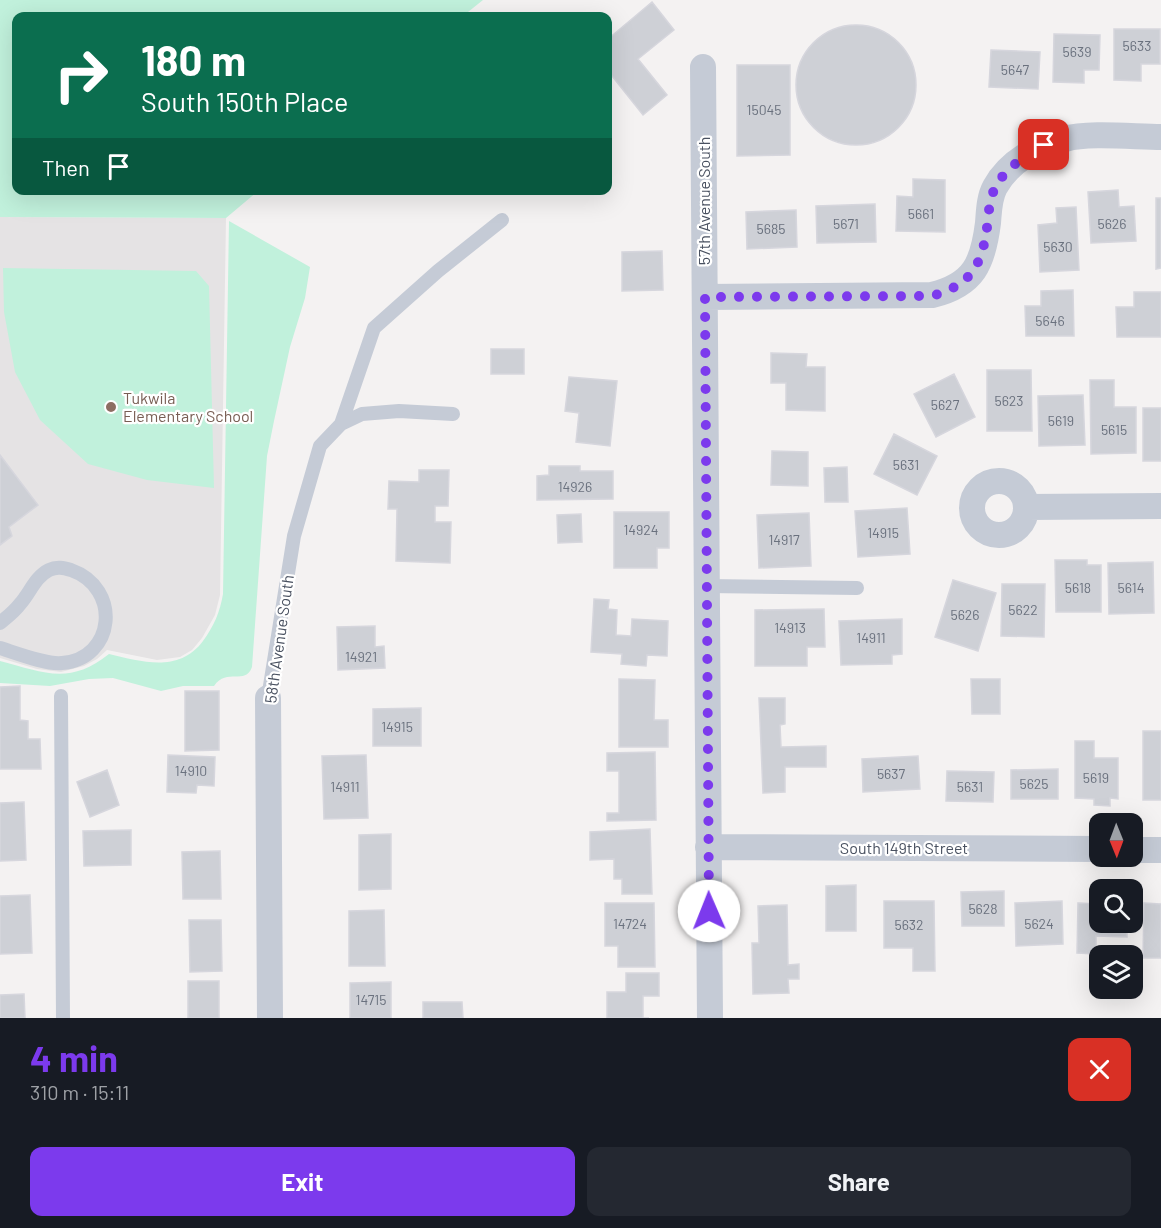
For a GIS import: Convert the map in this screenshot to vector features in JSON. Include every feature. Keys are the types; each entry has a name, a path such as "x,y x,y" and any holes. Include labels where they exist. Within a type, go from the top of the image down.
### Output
{"street":[{"name":"57th Avenue South","path":"703,67 710,1018"},
{"path":"705,297 932,296 946,292 970,276 980,263 985,244 990,203 995,187 1022,157 1044,145 1068,138 1161,137"},
{"path":"1027,507 1161,506"},
{"name":"58th Avenue South","path":"268,698 270,1018"},
{"name":"South 149th Street","path":"708,847 1089,849"},
{"path":"1143,850 1161,850"}],"lane":[{"path":"341,424 374,328 438,270 502,220"},
{"name":"58th Avenue South","path":"268,698 294,536 320,446 341,424 362,414 399,411 453,414"},
{"path":"0,623 21,604 40,576 51,569 63,567 81,574 94,584 104,600 105,627 100,640 90,652 78,659 62,663 0,648"},
{"path":"707,586 857,588"},
{"path":"61,696 63,1018"}],"shaded area":[{"name":"Tukwila Elementary School","path":"0,217 226,218 220,595 215,615 202,638 192,650 180,657 157,660 107,650 84,666 61,672 37,669 0,658"}],"green space":[{"path":"0,0 483,0 468,12 12,12 12,195 253,195 226,218 0,217"},
{"path":"229,221 310,267 305,298 290,347 267,456 252,667 245,675 224,678 214,686 183,686 161,691 113,678 89,679 50,686 0,683 0,661 56,674 81,670 109,654 147,662 183,658 203,641 213,624 223,594"},
{"path":"3,268 196,271 209,286 214,488 147,480 88,464 40,420 15,372 4,312"}],"building":[{"path":"652,2 674,30 638,59 667,95 643,115 612,76 612,36"},
{"path":"856,25 879,29 899,42 912,62 916,85 912,108 899,128 879,141 856,145 833,141 813,128 800,108 796,85 800,62 813,42 833,29"},
{"path":"1114,29 1160,29 1160,64 1141,64 1141,81 1114,80"},
{"path":"1054,34 1100,35 1099,70 1084,70 1084,83 1053,82"},
{"path":"991,50 1040,52 1038,89 989,87"},
{"path":"737,65 790,65 790,155 737,156"},
{"path":"913,179 945,180 945,232 896,231 897,196 913,197"},
{"path":"1118,190 1119,207 1134,206 1136,241 1091,243 1088,192"},
{"path":"1156,198 1161,198 1161,268 1156,269"},
{"path":"875,204 876,242 817,243 816,206"},
{"path":"1076,207 1079,270 1040,272 1038,225 1057,223 1056,208"},
{"path":"796,210 797,247 747,249 746,212"},
{"path":"662,251 663,290 622,291 622,252"},
{"path":"1073,290 1074,336 1026,336 1025,306 1041,306 1041,291"},
{"path":"1134,292 1161,292 1161,337 1117,337 1116,307 1134,307"},
{"path":"491,349 524,349 524,374 491,374"},
{"path":"771,353 807,354 806,367 825,367 825,411 786,410 786,383 771,383"},
{"path":"987,370 1031,370 1032,431 987,431"},
{"path":"954,374 975,417 936,437 914,394"},
{"path":"569,377 617,381 610,446 576,442 579,413 565,411"},
{"path":"1090,380 1114,380 1114,407 1136,407 1136,453 1091,454"},
{"path":"1083,395 1085,445 1039,446 1038,396"},
{"path":"1143,408 1161,408 1161,461 1143,461"},
{"path":"894,434 937,456 917,495 874,474"},
{"path":"772,451 808,452 808,486 771,485"},
{"path":"0,455 38,505 9,527 12,536 0,545"},
{"path":"549,466 580,466 580,471 613,471 613,499 537,500 537,476 549,475"},
{"path":"847,467 848,502 825,502 824,468"},
{"path":"419,470 449,470 448,506 435,506 435,522 451,522 450,563 396,561 397,509 388,509 389,481 419,482"},
{"path":"907,508 910,554 858,557 855,511"},
{"path":"614,512 669,512 669,548 657,548 657,568 614,568"},
{"path":"809,513 811,566 759,568 757,515"},
{"path":"581,514 582,542 558,543 557,515"},
{"path":"1055,560 1087,560 1087,565 1101,565 1101,612 1056,612"},
{"path":"1153,562 1154,613 1109,614 1108,563"},
{"path":"953,580 996,593 978,651 935,637"},
{"path":"1002,584 1045,584 1044,637 1001,636"},
{"path":"594,599 609,600 608,609 617,610 616,635 631,636 632,619 668,621 667,656 647,655 646,666 621,664 622,654 591,652"},
{"path":"824,609 825,647 807,647 807,666 755,666 755,610"},
{"path":"902,619 902,654 892,655 892,664 841,665 839,621"},
{"path":"375,626 375,647 384,646 385,668 338,670 337,627"},
{"path":"619,679 655,680 654,720 668,720 668,747 619,747"},
{"path":"971,679 1000,679 1000,714 972,714"},
{"path":"20,686 20,720 28,721 28,739 40,739 41,769 0,769 0,687"},
{"path":"185,691 219,691 219,750 185,751"},
{"path":"759,698 785,698 785,724 780,725 781,747 826,746 826,767 785,767 785,792 763,793"},
{"path":"421,708 421,746 373,746 373,709"},
{"path":"1143,731 1161,731 1161,800 1143,800"},
{"path":"1075,741 1094,741 1094,758 1118,758 1118,799 1110,798 1110,806 1094,805 1094,799 1075,798"},
{"path":"655,752 656,820 607,821 607,813 619,813 619,771 607,771 607,753"},
{"path":"168,755 215,757 214,786 197,785 196,793 167,792"},
{"path":"366,755 368,818 324,819 322,756"},
{"path":"918,756 920,789 863,792 862,759"},
{"path":"1058,769 1058,799 1011,799 1011,770"},
{"path":"107,770 119,805 90,817 77,782"},
{"path":"947,771 994,772 993,802 946,801"},
{"path":"24,802 26,860 0,861 0,803"},
{"path":"650,829 652,894 622,894 622,879 614,879 614,859 590,860 590,832"},
{"path":"131,830 131,865 84,866 83,831"},
{"path":"391,834 391,889 359,890 359,835"},
{"path":"220,851 221,899 183,899 182,852"},
{"path":"856,885 856,931 826,931 826,886"},
{"path":"1004,891 1004,926 962,926 961,892"},
{"path":"30,895 32,953 0,954 0,896"},
{"path":"884,901 934,901 935,971 913,971 913,948 884,948"},
{"path":"1062,901 1063,944 1016,946 1015,903"},
{"path":"605,903 654,903 655,967 618,967 618,946 605,946"},
{"path":"1078,903 1089,904 1089,933 1127,933 1127,937 1096,936 1096,945 1089,945 1089,954 1077,953"},
{"path":"1144,903 1161,904 1161,958 1143,958"},
{"path":"787,905 788,965 799,964 799,979 788,979 789,993 753,994 752,943 759,943 758,906"},
{"path":"384,910 385,966 349,966 349,911"},
{"path":"189,920 221,920 222,971 190,972"},
{"path":"626,973 659,973 659,996 643,996 643,1018 607,1018 607,992 626,992"},
{"path":"188,981 219,981 219,1018 188,1018"},
{"path":"391,982 391,1018 350,1018 350,983"},
{"path":"24,994 25,1018 0,1018 0,995"},
{"path":"423,1002 462,1002 463,1018 423,1018"}],"place":[{"name":"Tukwila Elementary School","path":"111,407"}],"route":[{"path":"709,911 705,297 932,296 946,292 970,276 980,263 985,244 990,203 995,187 1022,157 1044,145"}]}
